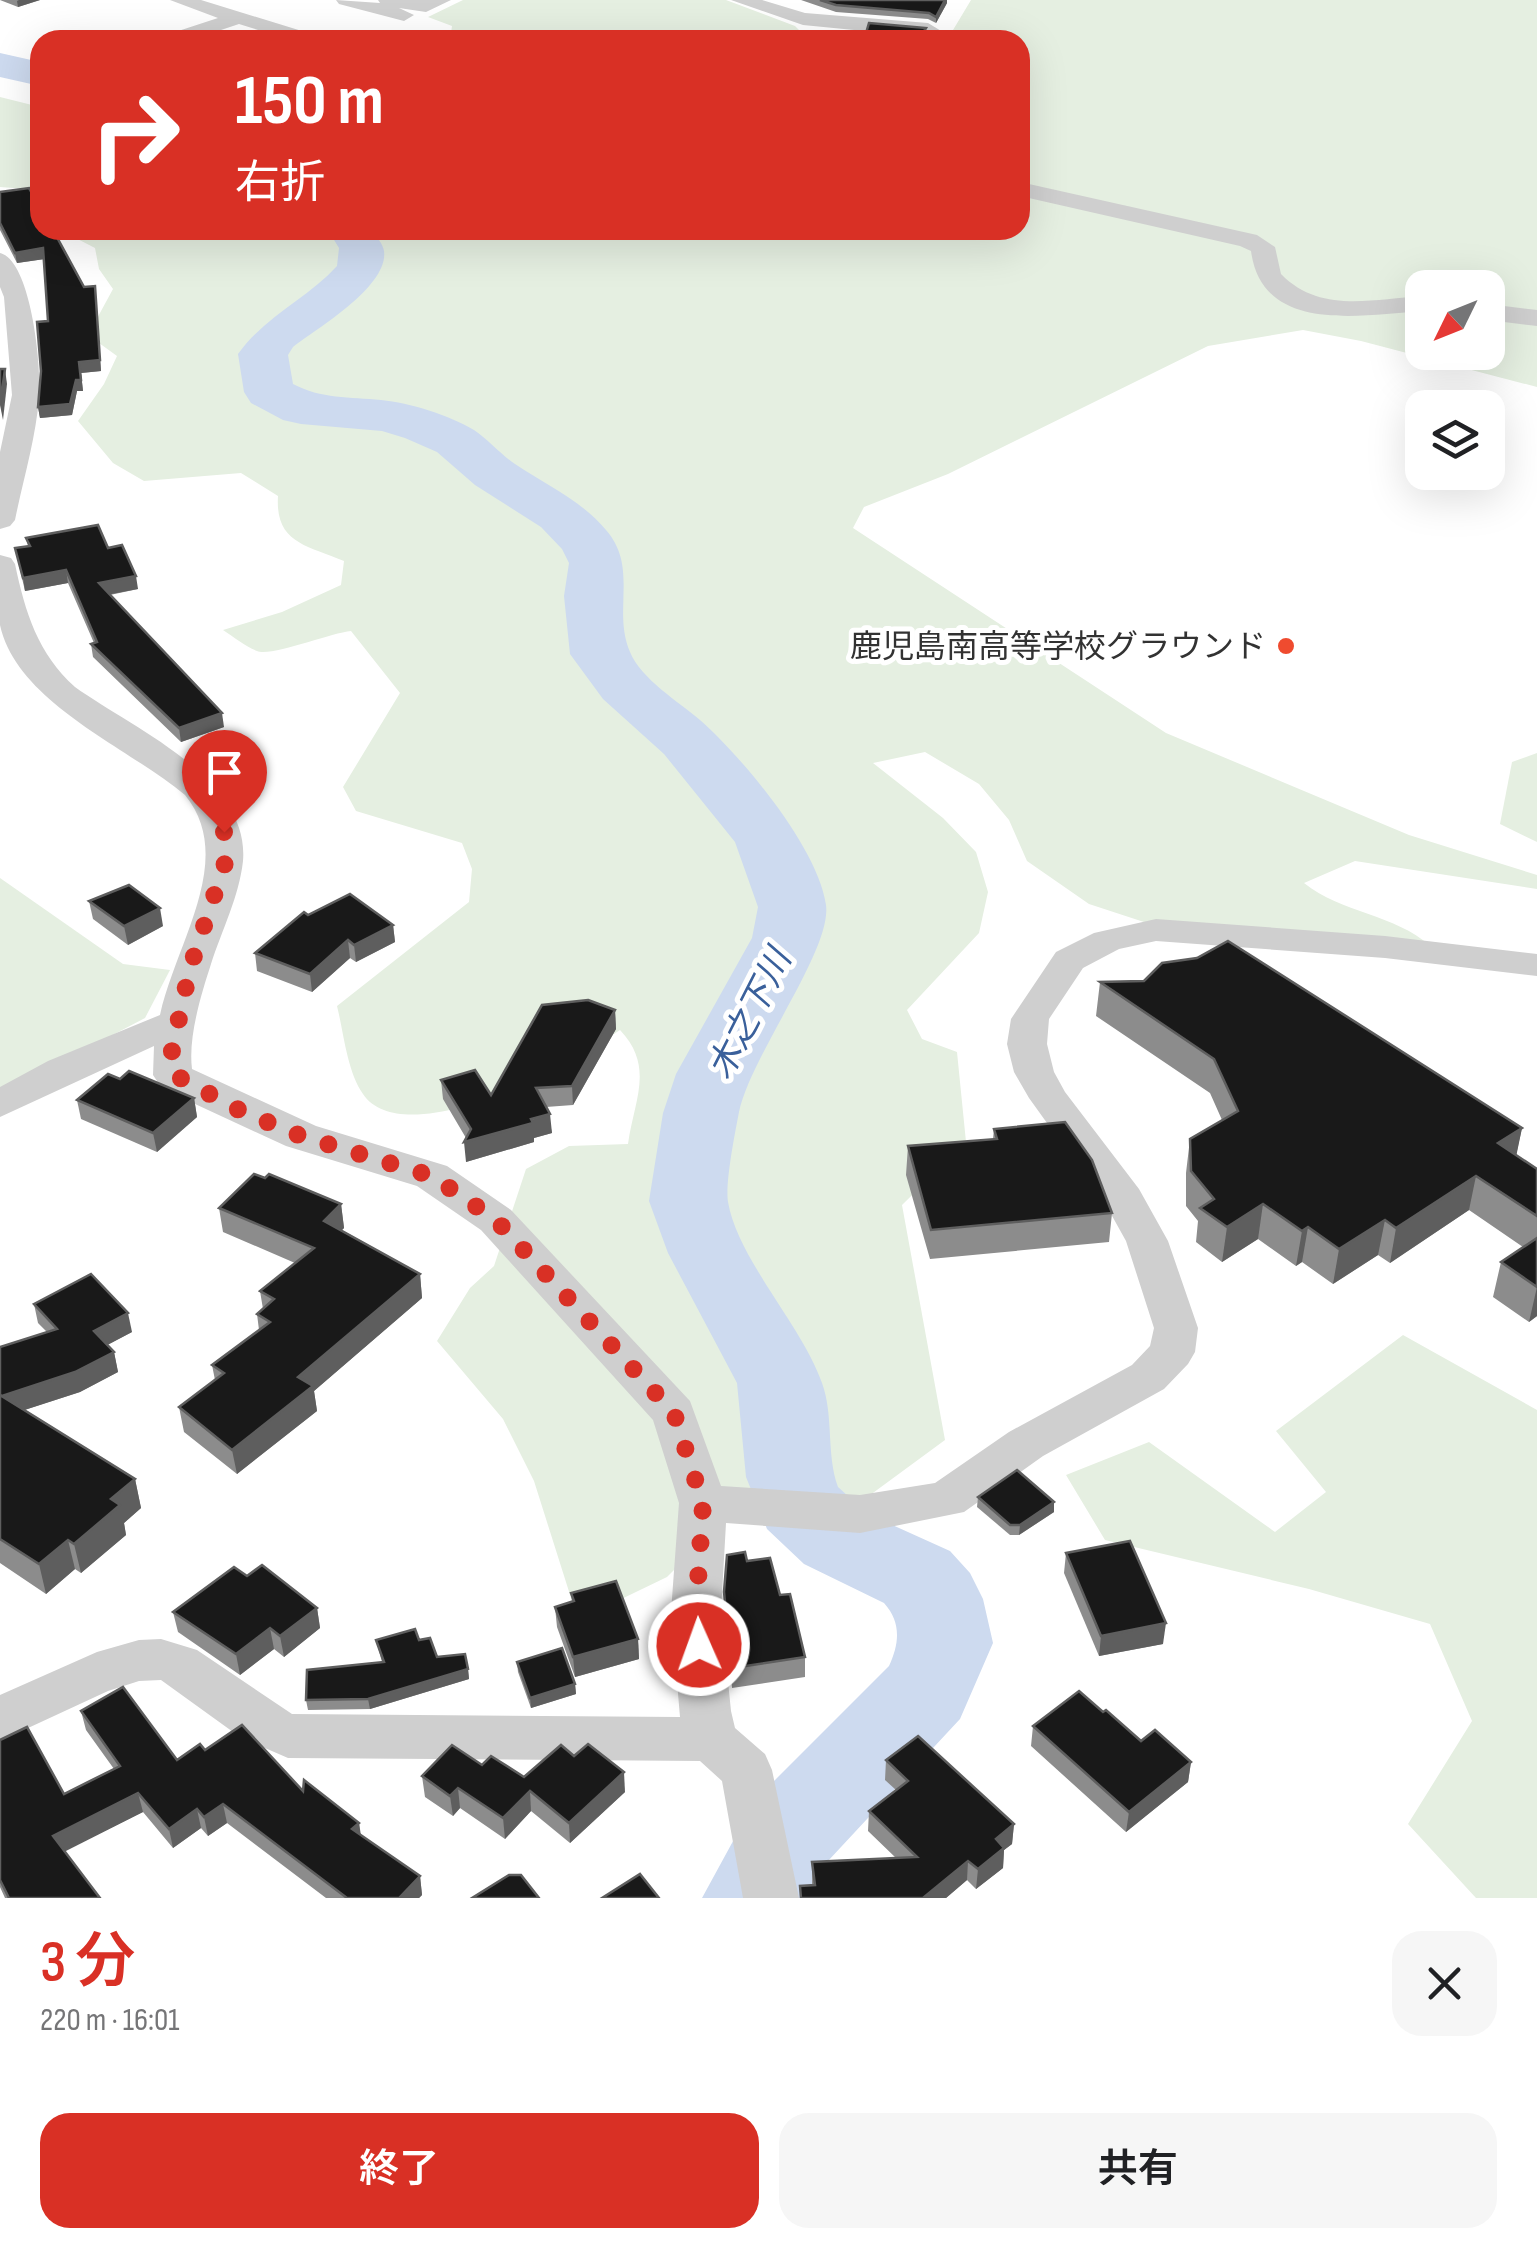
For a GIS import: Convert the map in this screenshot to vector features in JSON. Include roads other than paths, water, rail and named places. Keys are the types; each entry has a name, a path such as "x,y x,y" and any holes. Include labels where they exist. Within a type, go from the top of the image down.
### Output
{"street":[{"path":"180,0 278,30"},
{"path":"346,0 404,15"},
{"path":"388,0 426,6 440,0"},
{"path":"741,0 802,19 930,30"},
{"path":"201,30 238,18"},
{"path":"1030,191 1248,240 1263,248 1268,276 1284,290 1332,310 1405,305"},
{"path":"0,260 17,297 26,395 0,520"},
{"path":"1505,314 1537,318"},
{"path":"0,564 13,651 62,692 160,759 212,802 224,832 225,863 190,968 170,1060 173,1074 194,1088 301,1136 432,1176 496,1220 674,1413 715,1504 696,1612 710,1739"},
{"path":"715,1504 860,1514 947,1499 1026,1444 1148,1378 1172,1352 1176,1328 1147,1241 1124,1199 1049,1098 1030,1058 1030,1020 1069,960 1108,941 1156,930 1385,947 1537,965"},
{"path":"0,1104 62,1070 179,1021"},
{"path":"0,1719 129,1660 160,1656 179,1665 259,1725 288,1736 710,1739 746,1770 771,1898"}],"waterway":[{"name":"木之下川","path":"0,65 30,72"},
{"name":"木之下川","path":"357,240 362,248 360,266 353,278 276,337 263,354 269,392 301,409 386,416 423,427 455,441 494,474 560,515 587,542 597,563 593,596 600,654 624,686 686,741 766,838 780,866 792,907 787,938 713,1074 701,1113 688,1201 708,1253 780,1383 790,1477 799,1505 836,1539 917,1577 937,1599 946,1643 926,1691 792,1830 754,1898"}],"place":[{"name":"鹿児島南高等学校グラウンド","path":"1286,646"}]}
